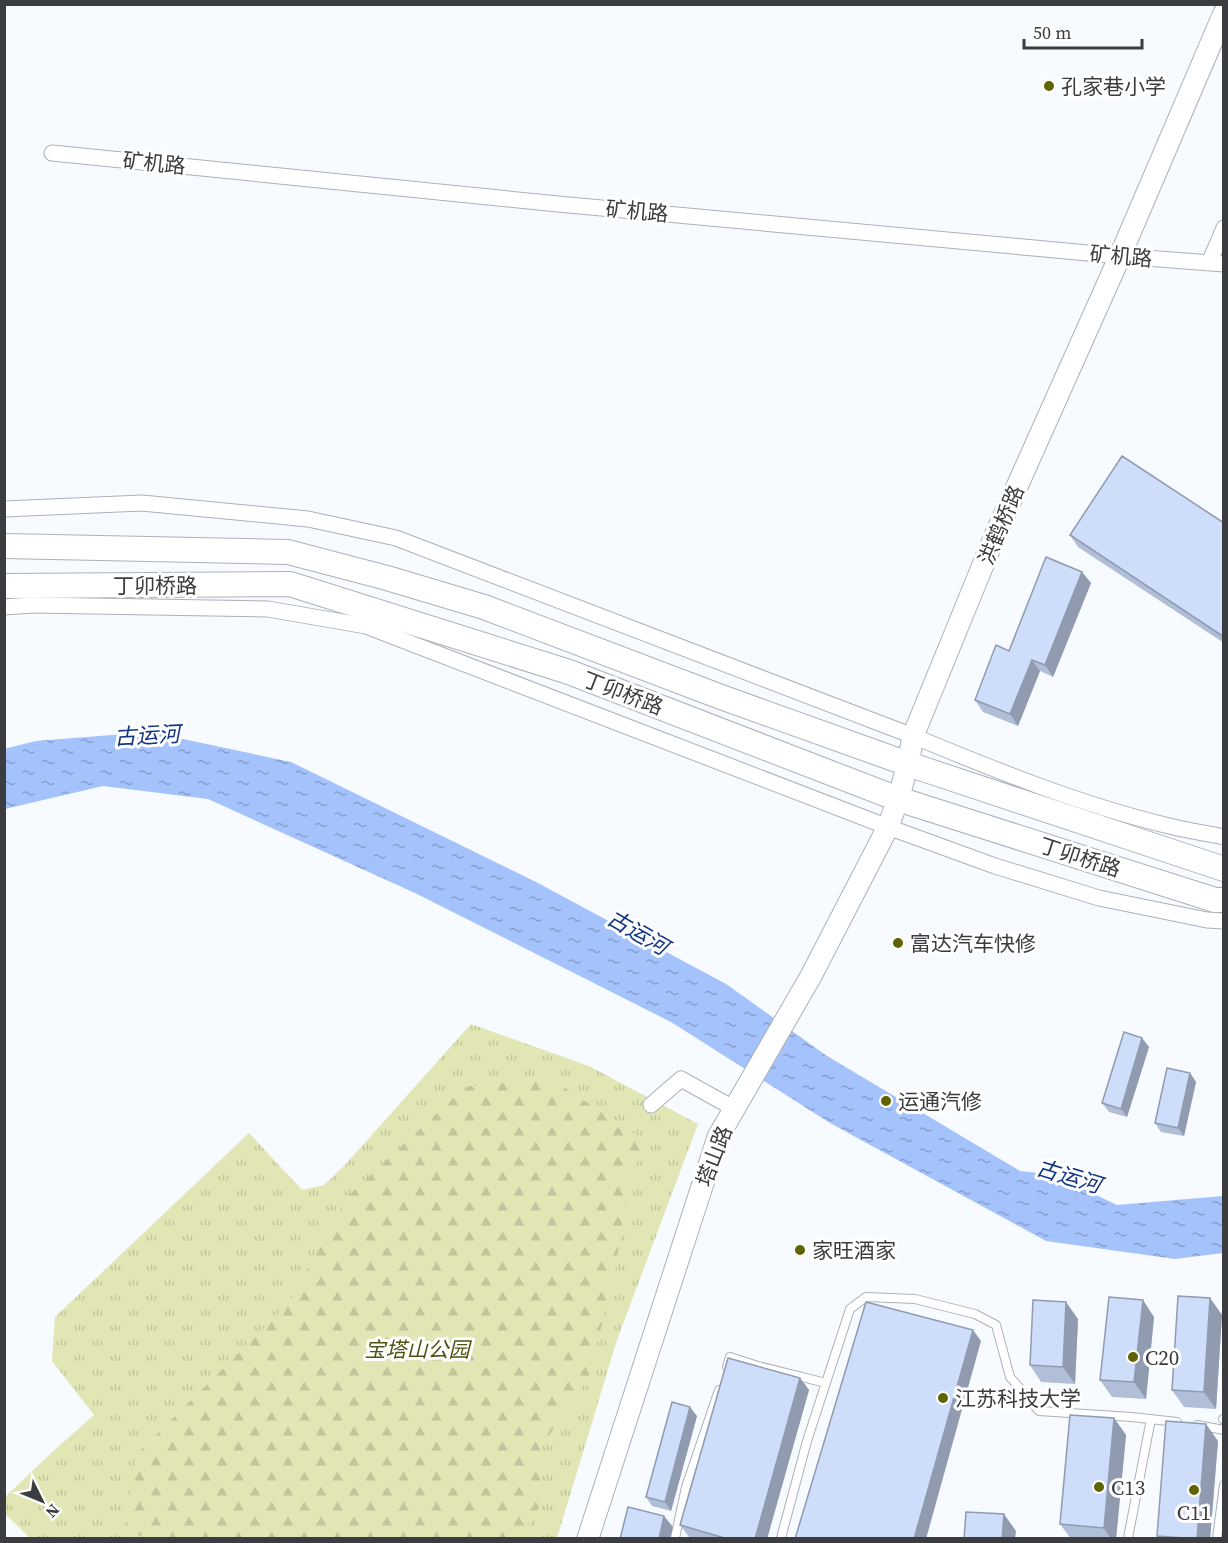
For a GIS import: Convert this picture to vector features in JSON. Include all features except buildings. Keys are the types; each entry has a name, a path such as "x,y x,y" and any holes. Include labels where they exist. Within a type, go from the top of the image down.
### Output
{"main road":[{"name":"丁卯桥路","path":"4,546 288,552 387,578 484,607 721,697 908,764 1224,869"},
{"name":"丁卯桥路","path":"4,586 290,584 569,672 898,799 1215,900 1224,900"}],"street":[{"name":"洪鹤桥路","path":"898,799 914,736 994,538 1120,256 1224,13"},
{"name":"矿机路","path":"51,153 558,204 1216,263"},
{"path":"1216,263 1224,228"},
{"path":"4,509 142,503 308,519 396,538 978,762 1107,809 1167,826 1224,837"},
{"path":"4,607 268,609 366,626 995,866 1099,898 1207,920 1224,921"},
{"name":"塔山路","path":"588,1539 718,1137 811,976 888,827 898,799"},
{"path":"651,1105 681,1080 735,1109"}],"lane":[{"path":"781,1539 807,1441 850,1309 866,1297 915,1299 975,1314 996,1325 1010,1377 1039,1411 1151,1419 1224,1430"},
{"path":"675,1539 686,1487 730,1357 826,1383"},
{"path":"1128,1539 1151,1419"},
{"path":"1217,1539 1224,1485"}],"green space":[{"name":"宝塔山公园","path":"471,1024 589,1066 698,1124 617,1340 557,1538 30,1538 5,1514 4,1498 94,1415 52,1361 55,1317 249,1133 302,1190 324,1185 344,1166"},
{"name":"宝塔山公园","path":"550,1078 650,1144 629,1173 615,1273 588,1379 541,1447 539,1507 523,1538 144,1538 125,1527 136,1455 288,1304 348,1196 465,1087"}],"water":[{"name":"古运河","path":"150,732 291,762 536,882 726,984 827,1056 1020,1171 1055,1175 1117,1205 1223,1196 1223,1253 1175,1259 1046,1241 830,1123 671,1022 415,893 208,799 103,786 5,809 4,749 36,741"}],"place":[{"name":"孔家巷小学","path":"1049,86"},
{"name":"富达汽车快修","path":"898,943"},
{"name":"运通汽修","path":"886,1101"},
{"name":"家旺酒家","path":"800,1250"},
{"name":"C20","path":"1133,1357"},
{"name":"江苏科技大学","path":"943,1398"},
{"name":"C13","path":"1099,1487"},
{"name":"C11","path":"1194,1490"}]}
